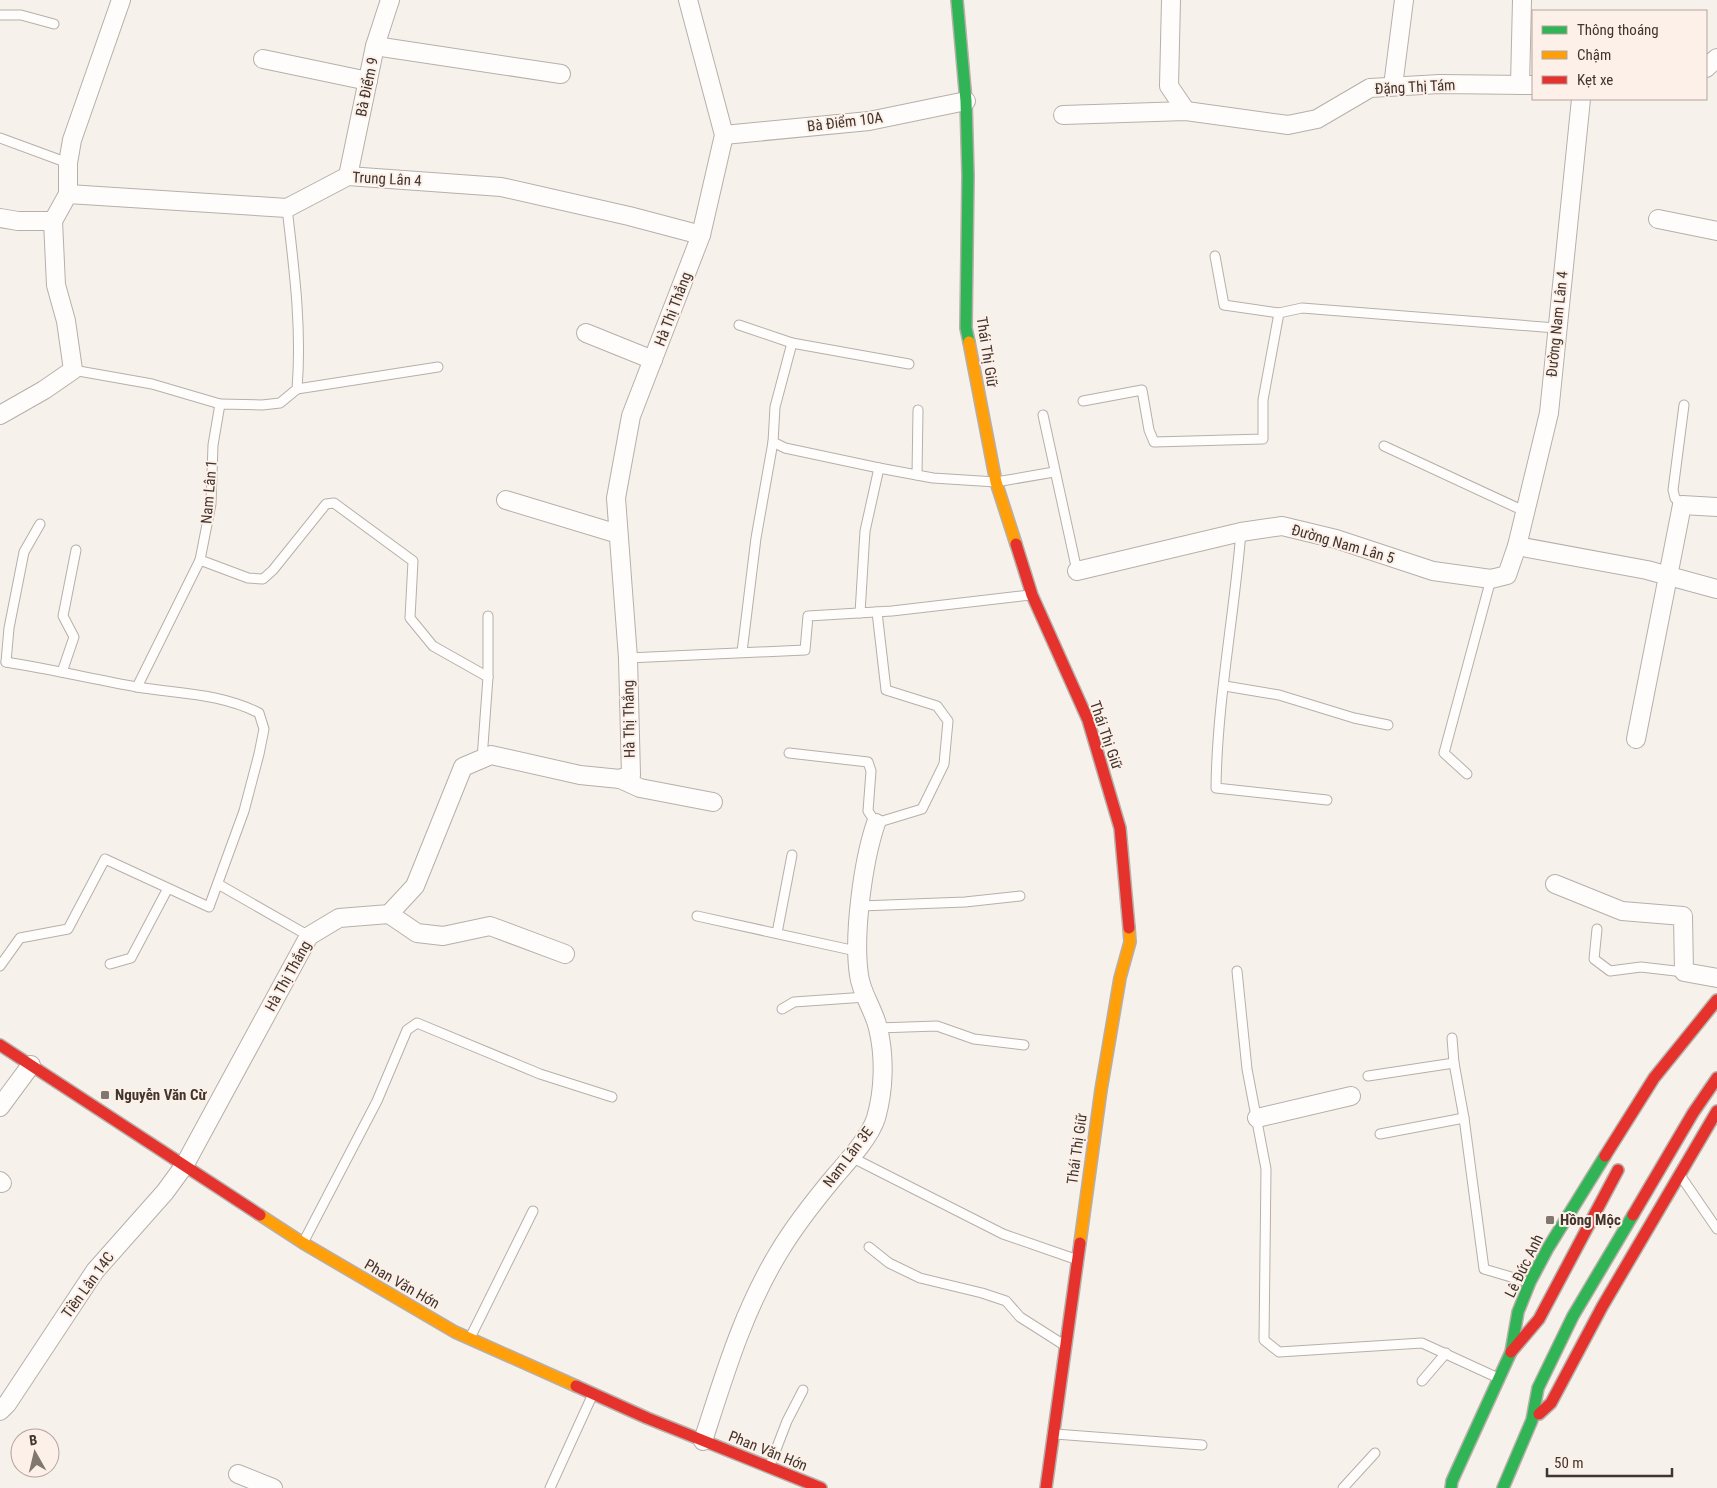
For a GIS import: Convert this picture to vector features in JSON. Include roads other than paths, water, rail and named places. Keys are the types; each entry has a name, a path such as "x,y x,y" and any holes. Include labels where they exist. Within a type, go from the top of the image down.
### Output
{"main road":[{"name":"Thái Thị Giữ","path":"957,0 966,101 968,176 966,328 996,482 1032,595 1088,720 1120,828 1130,942 1120,978 1113,1017 1077,1259 1046,1488"},
{"name":"Lê Đức Anh","path":"1511,1352 1518,1312 1530,1282 1548,1248 1654,1078 1717,1000"},
{"name":"Phan Văn Hớn","path":"0,1045 303,1243 470,1338 593,1394 817,1487"},
{"path":"1503,1488 1532,1420 1538,1388 1573,1316 1693,1113 1717,1078"},
{"path":"1532,1420 1551,1403 1602,1307 1717,1111"},
{"path":"1449,1486 1511,1352 1539,1319 1599,1202 1623,1162"}],"street":[{"path":"0,415 44,390 73,370 66,321 56,285 53,221 68,194 68,163 72,140 121,0"},
{"name":"Bà Điểm 9","path":"348,176 376,46 390,0"},
{"name":"Hà Thị Thắng","path":"184,1166 309,936 339,918 389,914 415,886 464,767 491,754 580,774 620,778 631,775 628,658 616,498 632,416 701,235 724,135 688,0"},
{"path":"1171,0 1169,86 1186,111"},
{"path":"1393,86 1404,0"},
{"path":"1522,0 1527,85"},
{"path":"376,46 561,74"},
{"path":"263,58 368,81"},
{"path":"1707,67 1717,58"},
{"name":"Đặng Thị Tám","path":"1063,115 1186,111 1288,126 1317,119 1370,88 1440,84 1527,85"},
{"name":"Đường Nam Lân 4","path":"1517,546 1549,414 1556,328 1581,100"},
{"name":"Bà Điểm 10A","path":"724,135 869,121 966,101"},
{"name":"Trung Lân 4","path":"287,208 348,176 501,186 701,235"},
{"path":"68,194 287,208"},
{"path":"0,218 18,221 53,221"},
{"path":"1658,220 1717,231"},
{"path":"586,333 653,360"},
{"path":"506,500 618,534"},
{"path":"1636,739 1666,575 1682,505 1717,507"},
{"name":"Đường Nam Lân 5","path":"1077,571 1241,532 1282,526 1336,539 1433,571 1492,579"},
{"path":"1492,579 1507,575 1517,546 1666,575 1717,590"},
{"path":"620,778 640,788 713,802"},
{"name":"Nam Lân 3E","path":"703,1441 737,1338 755,1296 779,1252 876,1120 884,1080 878,1028 859,977 856,951 870,839 876,823"},
{"path":"1555,884 1622,911 1683,916 1684,972 1717,978"},
{"path":"389,914 417,932 442,936 490,926 565,954"},
{"path":"0,1107 32,1065"},
{"path":"1256,1118 1352,1096"},
{"name":"Tiền Lân 14C","path":"0,1411 7,1404 94,1271 165,1192 184,1166"},
{"path":"238,1474 273,1488"}],"lane":[{"path":"0,15 21,15 54,24"},
{"path":"0,138 68,163"},
{"path":"287,208 297,290 299,360 296,389"},
{"path":"1215,256 1224,305 1279,313 1302,308 1556,328"},
{"path":"1083,401 1142,390 1151,439 1154,442 1263,439 1263,400 1279,313"},
{"path":"738,324 792,342 909,364"},
{"path":"742,652 756,538 773,442 775,407 792,342"},
{"path":"73,370 152,384 220,404 262,405 280,403 296,389 438,367"},
{"name":"Nam Lân 1","path":"137,687 200,560 211,504 213,445 220,404"},
{"path":"1682,505 1674,498 1673,490 1684,405"},
{"path":"917,475 918,410"},
{"name":"Đường Nam Lân 5","path":"1043,414 1054,472 1077,571"},
{"path":"773,442 785,448 917,475 996,482 1054,472"},
{"path":"1384,446 1524,511"},
{"path":"860,613 865,531 879,468"},
{"path":"200,560 248,578 262,579 273,570 326,504 334,503 413,561 410,618 433,646 488,677"},
{"path":"0,966 20,938 68,929 105,860 209,907 244,811 264,729 259,713 244,705 202,694 137,687 62,672 3,665 24,552 40,524"},
{"path":"1241,532 1216,755 1216,788 1327,800"},
{"path":"62,672 74,637 63,616 76,550"},
{"path":"1467,774 1444,753 1492,579"},
{"path":"628,658 804,650 808,616 877,612 1032,595"},
{"path":"789,753 868,762 871,771 868,811 876,823 922,809 944,764 948,721 938,706 886,690 877,612"},
{"path":"482,759 488,677 488,616"},
{"path":"1225,686 1279,695 1354,718 1388,725"},
{"path":"777,934 792,855"},
{"path":"218,884 309,936"},
{"path":"110,964 131,958 168,890"},
{"path":"861,906 965,902 1020,896"},
{"path":"697,916 856,951"},
{"path":"1597,929 1594,959 1610,971 1641,967 1684,972"},
{"path":"1237,970 1247,1069 1266,1169 1264,1340 1279,1352 1422,1343 1498,1378"},
{"path":"782,1009 794,1002 866,997"},
{"path":"303,1243 377,1101 407,1030 417,1023 540,1074 612,1097"},
{"path":"878,1028 937,1026 974,1039 1024,1045"},
{"path":"1452,1038 1484,1269 1530,1282"},
{"path":"1368,1076 1454,1063"},
{"path":"1380,1134 1464,1118"},
{"path":"850,1157 1003,1234 1077,1259"},
{"path":"1680,1174 1717,1229"},
{"path":"470,1338 533,1211"},
{"path":"869,1247 889,1263 920,1278 1006,1300 1020,1317 1066,1347"},
{"path":"1422,1381 1446,1353"},
{"path":"770,1467 787,1421 803,1390"},
{"path":"550,1488 593,1394"},
{"path":"1054,1434 1202,1445"},
{"path":"1343,1488 1375,1453"}],"place":[{"name":"Nguyễn Văn Cừ","path":"105,1095"},
{"name":"Hồng Mộc","path":"1550,1220"}]}
